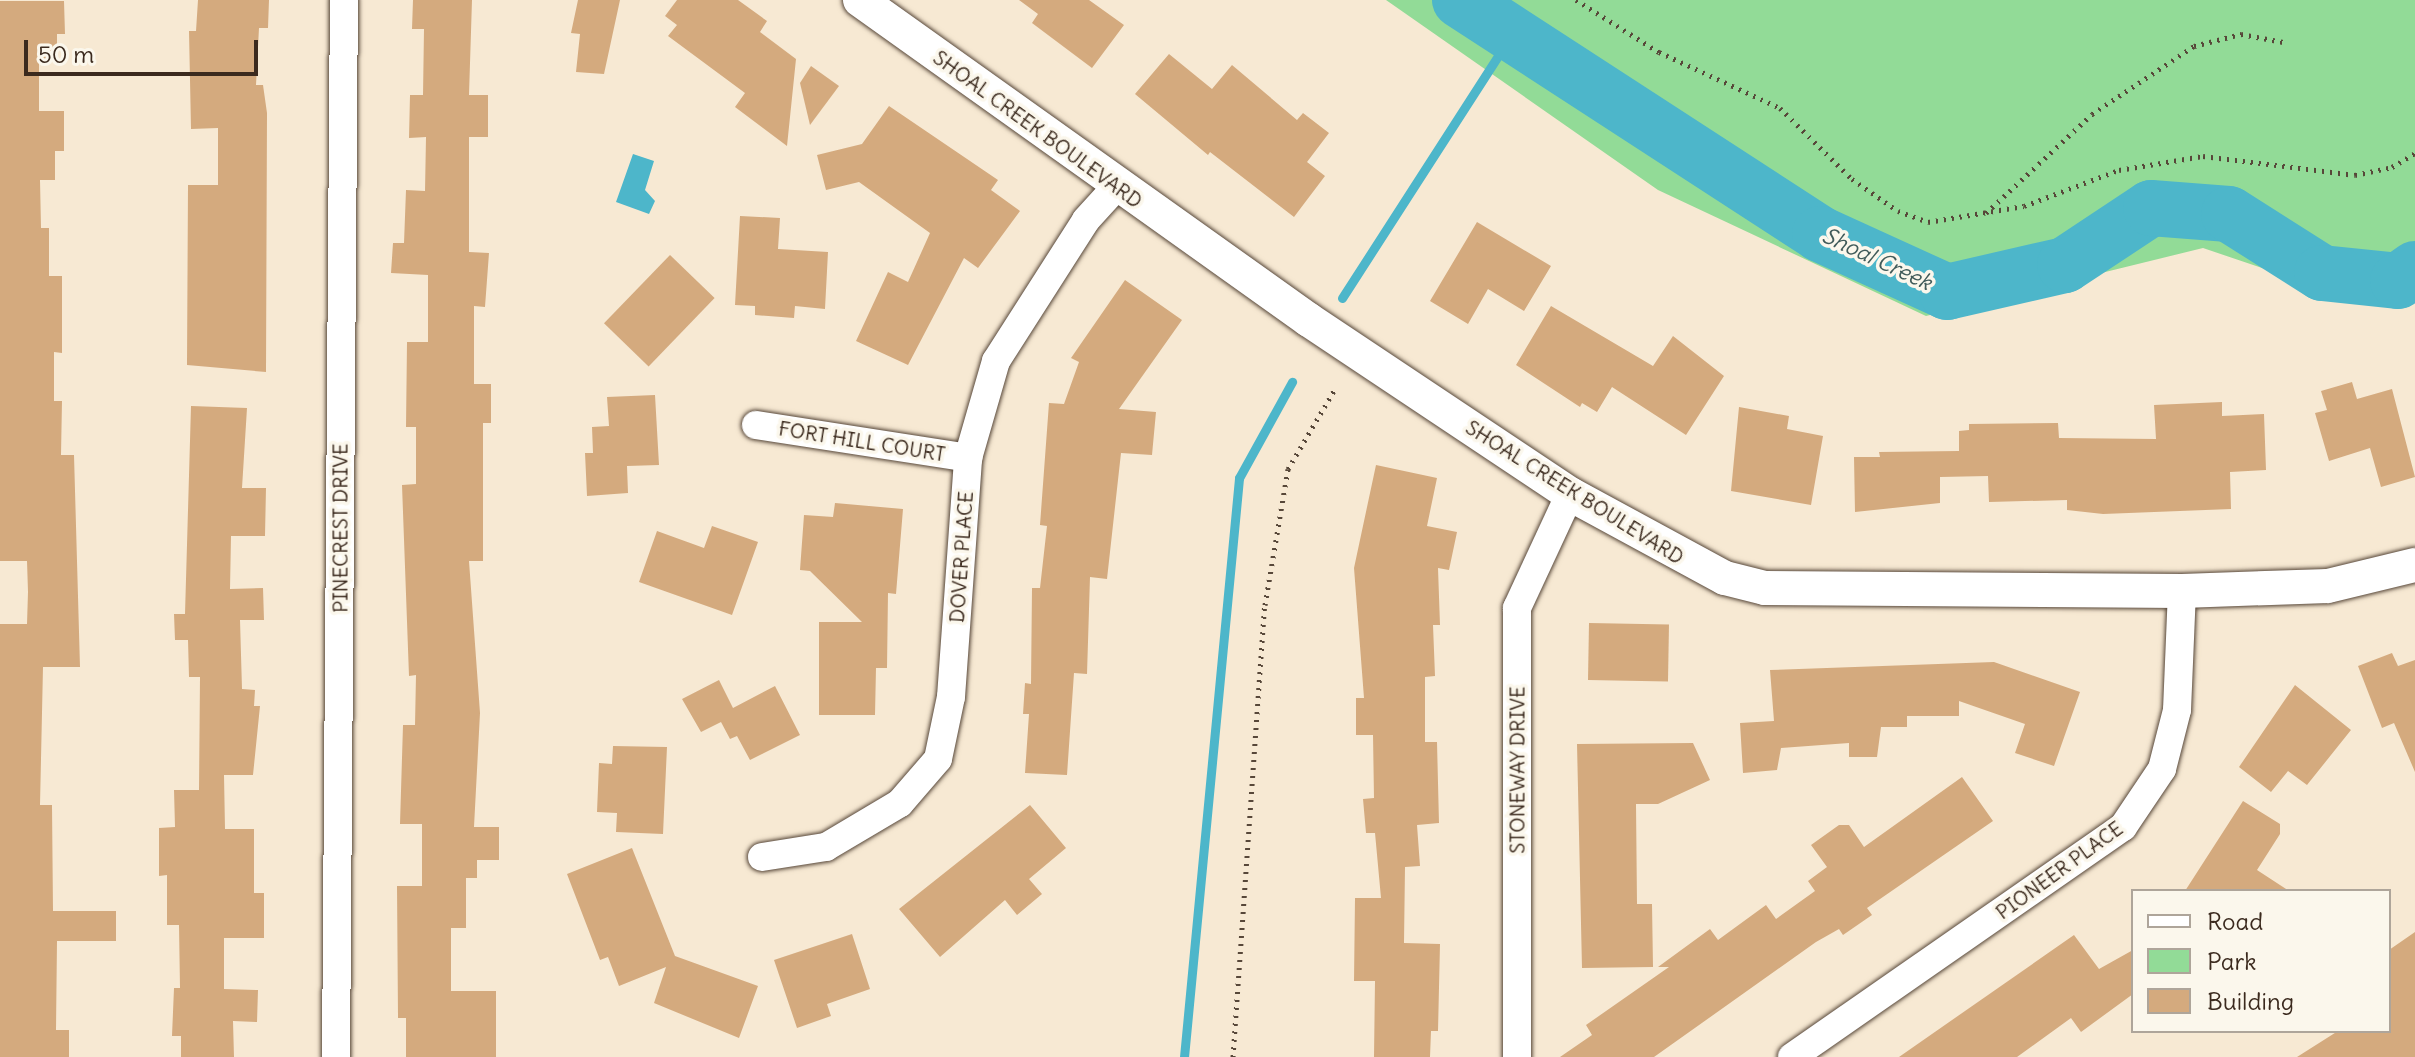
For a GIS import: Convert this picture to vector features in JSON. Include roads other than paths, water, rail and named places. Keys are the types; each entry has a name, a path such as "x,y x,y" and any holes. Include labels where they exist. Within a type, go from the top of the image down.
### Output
{"street":[{"name":"PINECREST DRIVE","path":"336,1057 344,0"},
{"name":"SHOAL CREEK BOULEVARD","path":"860,0 1116,187 1323,329 1570,494 1685,561 1765,588 2182,591 2328,586 2415,565"},
{"name":"DOVER PLACE","path":"762,857 826,847 900,803 938,759 951,697 968,458 996,361 1086,220 1116,187"},
{"name":"FORT HILL COURT","path":"756,425 968,458"},
{"name":"STONEWAY DRIVE","path":"1517,1057 1517,608 1570,494"},
{"name":"PIONEER PLACE","path":"1792,1057 2123,827 2162,769 2177,710 2182,591"}],"water":[{"path":"633,154 654,161 645,190 655,201 649,214 616,202"}],"waterway":[{"name":"Shoal Creek","path":"1460,0 1820,234 1947,292 2065,265 2151,208 2229,214 2322,273 2398,281 2415,269"},
{"path":"1342,298 1512,34"},
{"path":"1184,1057 1239,478 1292,382"}]}
